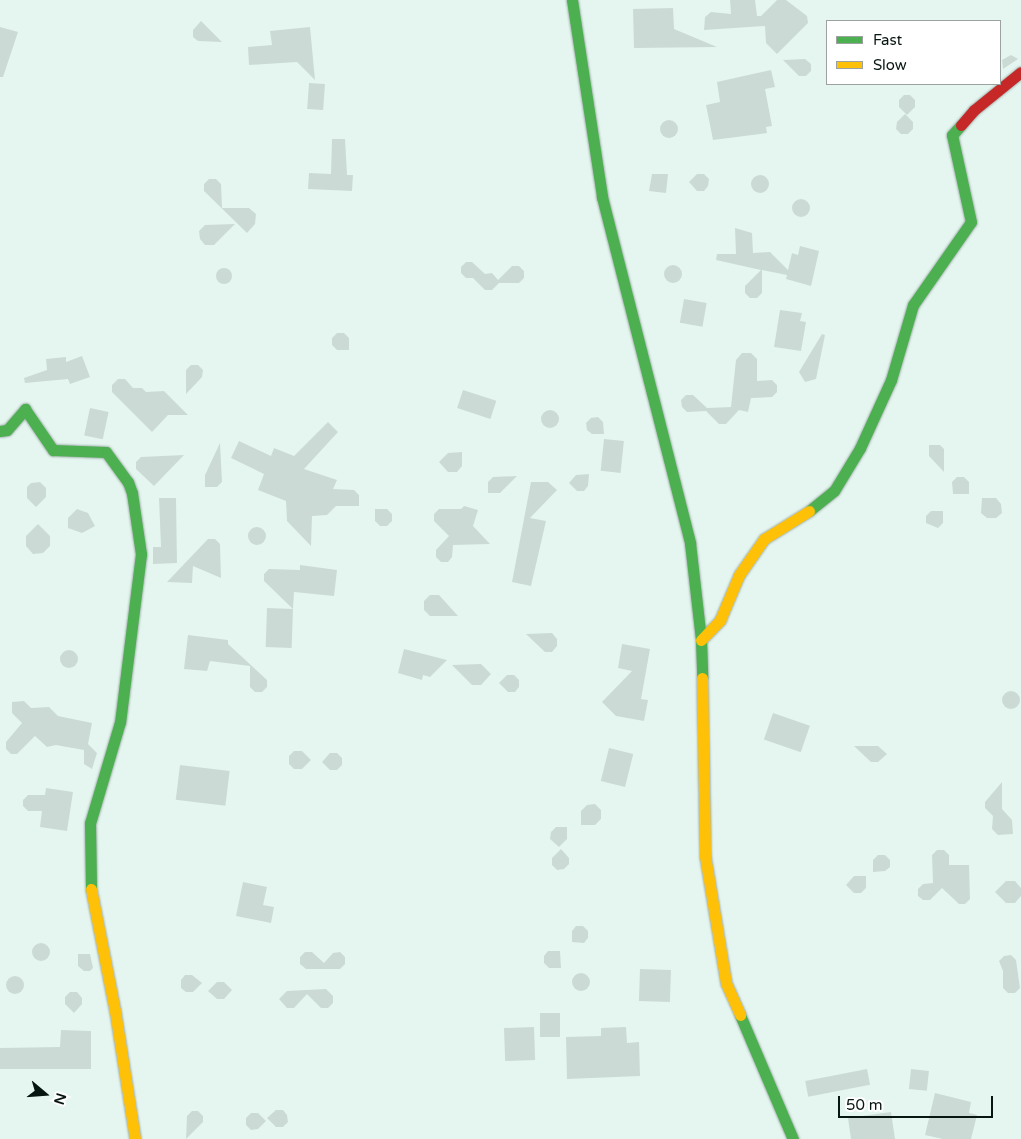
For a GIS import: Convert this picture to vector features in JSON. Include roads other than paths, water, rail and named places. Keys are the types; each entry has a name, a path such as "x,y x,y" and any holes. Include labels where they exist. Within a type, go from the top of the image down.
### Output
{"street":[{"path":"572,0 602,198 690,543 701,640 705,856 726,982 793,1139"},
{"path":"701,640 720,620 739,575 764,539 800,519 834,491 860,448 891,380 913,305 971,222 952,135 974,110 1021,72"},
{"path":"0,432 7,430 25,409 53,450 106,452 128,482 132,494 141,554 120,722 90,823 90,885 115,1011 135,1139"}]}
